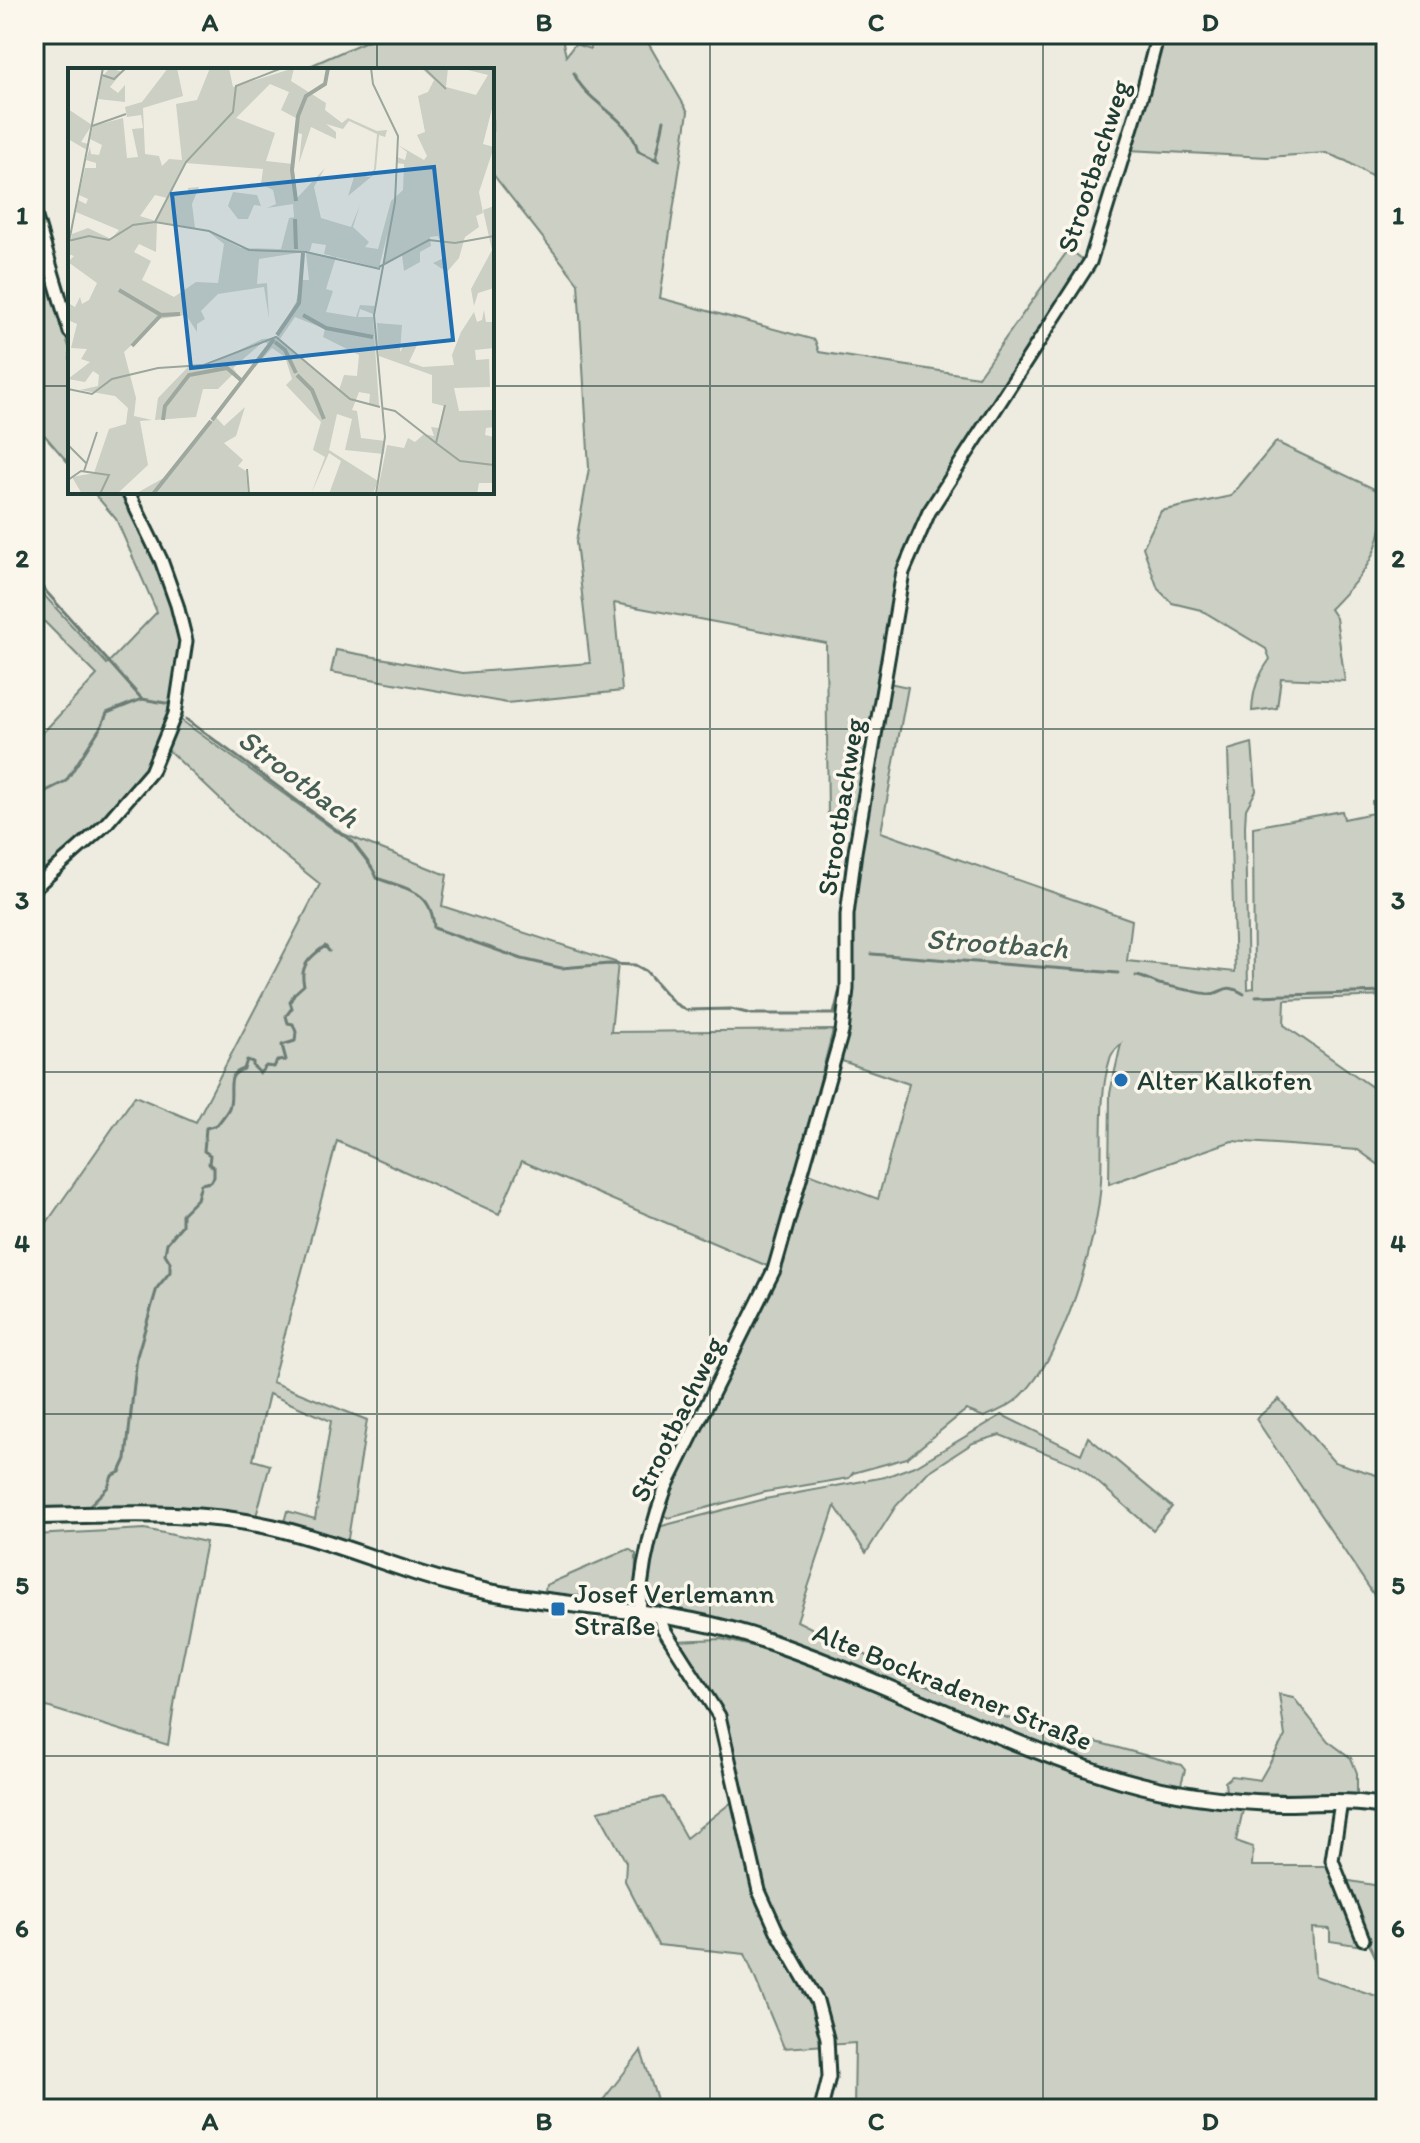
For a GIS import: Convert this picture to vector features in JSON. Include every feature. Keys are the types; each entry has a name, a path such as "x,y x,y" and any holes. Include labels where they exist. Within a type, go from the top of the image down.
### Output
{"street":[{"name":"Strootbachweg","path":"639,1612 641,1571 652,1524 666,1487 774,1270 842,1032 847,989 847,915 855,852 903,572 929,512 1090,262 1158,34"},
{"path":"34,211 68,325"},
{"path":"34,888 105,825 151,772 175,714 186,641 161,560 129,494"},
{"name":"Alte Bockradener Straße","path":"34,1516 194,1514 273,1527 475,1589 525,1599 697,1620 786,1648 1012,1741 1119,1779 1166,1792 1206,1798 1281,1803 1341,1802 1386,1807"},
{"path":"658,1613 663,1628 719,1716 759,1891 777,1931 817,2001 827,2038 829,2077 821,2109"},
{"path":"1341,1802 1332,1860 1363,1939"}],"shaded area":[{"path":"382,34 561,34 566,56 575,44 590,49 591,37 585,34 643,34 688,112 660,298 815,340 819,352 978,377 1069,249 1086,262 918,527 858,822 828,820 826,643 614,603 622,691 507,703 331,672 336,650 463,673 590,663 576,542 589,468 578,283 494,176 494,68 306,68"},
{"path":"1161,34 1386,34 1386,185 1326,153 1267,157 1128,150"},
{"path":"34,239 68,344 68,463 34,423"},
{"path":"1276,442 1385,494 1381,531 1371,558 1355,582 1330,609 1336,618 1345,681 1281,678 1277,708 1252,711 1257,683 1270,659 1266,649 1201,610 1172,603 1158,589 1143,547 1161,511 1231,496"},
{"path":"95,494 124,494 158,564 173,605 181,640 172,713 148,770 101,823 34,883 34,742 97,675 34,611 34,584 107,664 157,612 116,519"},
{"path":"889,683 908,687 881,832 1132,920 1127,961 1235,972 1228,750 1252,743 1256,791 1246,809 1245,826 1248,989 1254,988 1253,827 1342,811 1344,819 1373,813 1372,801 1386,798 1386,996 1285,1000 1284,1025 1386,1097 1386,1170 1358,1150 1232,1141 1109,1184 1110,1093 1121,1044 1111,1057 1106,1074 1101,1181 1086,1264 1051,1353 1021,1396 984,1417 966,1410 907,1458 853,1473 849,1478 765,1492 669,1518 660,1513 661,1509 784,1263 809,1173 878,1199 909,1084 842,1061 850,917"},
{"path":"178,718 336,831 447,875 442,906 618,963 611,1032 833,1030 772,1268 522,1161 499,1214 337,1141 272,1382 367,1420 347,1545 284,1522 287,1511 315,1519 331,1421 269,1394 253,1460 270,1465 255,1520 179,1506 34,1512 34,1241 135,1096 196,1122 320,884 248,826 165,747"},
{"path":"1279,1399 1334,1462 1386,1478 1386,1613 1256,1419"},
{"path":"1002,1415 1081,1454 1088,1437 1172,1507 1153,1530 1079,1466 1000,1435 973,1443 927,1473 896,1506 866,1553 835,1506 797,1621 922,1683 1008,1718 1181,1765 1185,1770 1180,1788 1123,1774 1045,1748 923,1699 645,1608 645,1586 656,1530 662,1526 765,1499 885,1477 917,1465"},
{"path":"145,1529 206,1542 168,1745 34,1703 34,1535"},
{"path":"629,1549 636,1554 635,1595 626,1605 544,1596 546,1585"},
{"path":"721,1639 779,1652 997,1740 1165,1797 1243,1810 1236,1841 1253,1847 1252,1866 1329,1866 1362,1946 1330,1941 1330,1929 1312,1928 1315,1976 1386,1999 1386,2109 854,2109 855,2043 784,2048 745,1954 658,1945 625,1881 626,1862 598,1811 663,1797 686,1838 732,1802 756,1895 723,1715 676,1641"},
{"path":"1279,1694 1293,1697 1328,1741 1351,1758 1357,1773 1357,1796 1226,1792 1225,1782 1232,1776 1260,1780 1285,1736"},
{"path":"1344,1880 1386,1887 1386,1978 1365,1936"},
{"path":"641,2051 660,2109 596,2109"}],"waterway":[{"path":"574,73 588,93 627,129 638,151 659,161"},
{"path":"656,159 664,120"},
{"name":"Strootbach","path":"34,578 142,699 171,704"},
{"path":"34,797 66,781 107,713 142,699"},
{"name":"Strootbach","path":"186,719 353,842 377,878 416,893 429,906 434,928 522,959 561,968 635,965 646,971 674,1003 686,1010 834,1014 839,993"},
{"path":"91,1504 108,1487 112,1476 120,1472 126,1459 137,1356 157,1288 170,1272 170,1262 165,1254 167,1243 182,1225 182,1214 197,1199 201,1184 211,1182 214,1177 214,1168 209,1164 210,1155 204,1151 206,1128 217,1125 228,1110 232,1079 244,1069 247,1060 253,1062 260,1073 266,1066 274,1067 277,1061 286,1060 282,1045 295,1041 296,1032 286,1016 292,1008 290,1002 304,985 303,972 307,962 325,946 329,951"},
{"name":"Strootbach","path":"872,954 1118,973"},
{"name":"Strootbach","path":"1136,976 1206,994 1228,988 1244,994"},
{"name":"Strootbach","path":"1256,996 1386,992"}],"place":[{"name":"Alter Kalkofen","path":"1121,1080"},
{"name":"Josef Verlemann Straße","path":"558,1609"}]}
